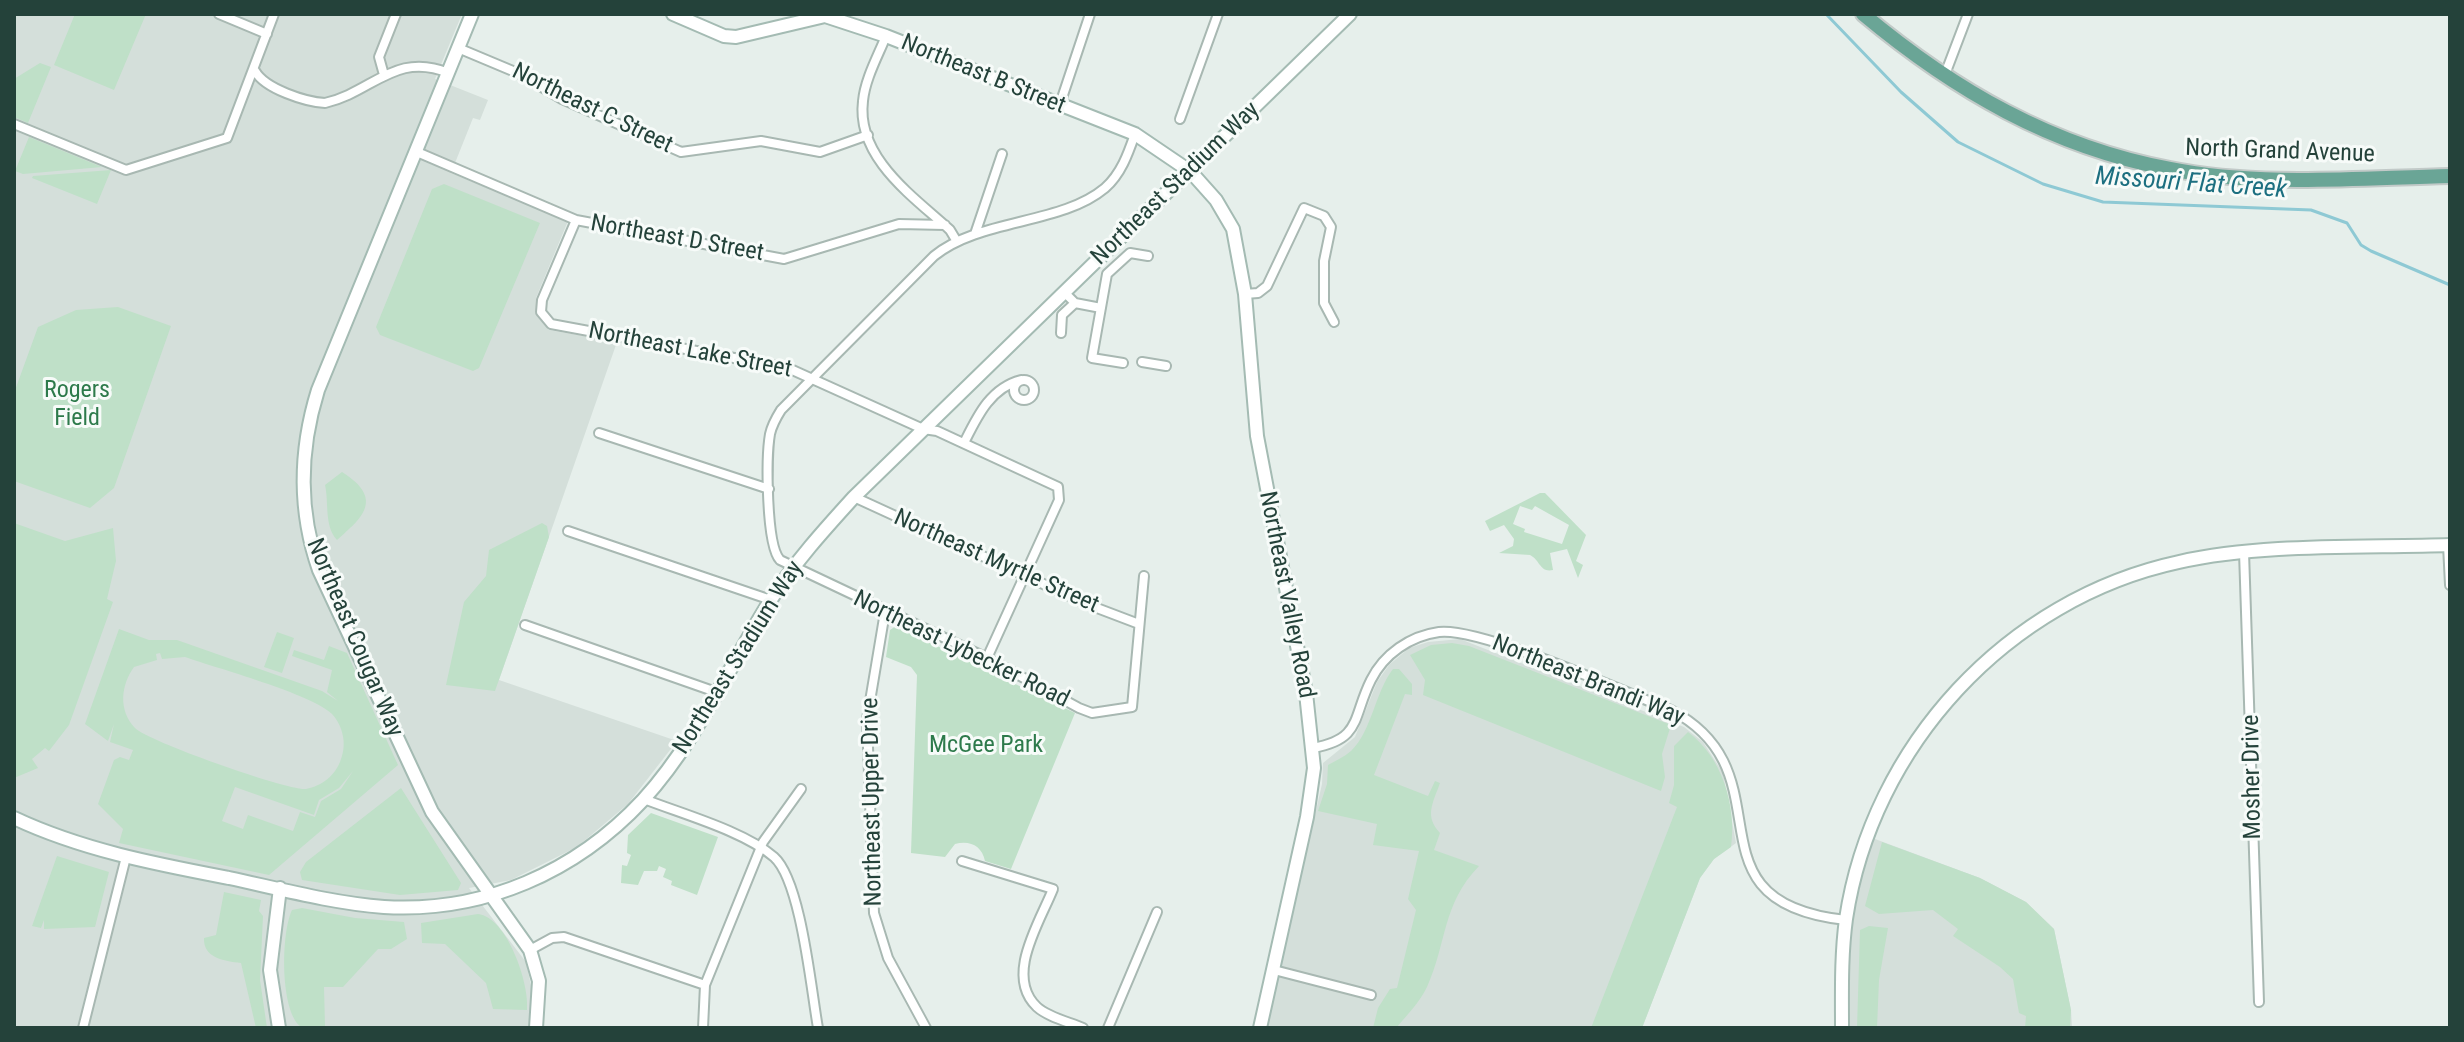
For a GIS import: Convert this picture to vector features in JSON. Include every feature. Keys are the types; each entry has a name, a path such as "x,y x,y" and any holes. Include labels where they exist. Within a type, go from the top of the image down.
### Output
{"main road":[{"name":"North Grand Avenue","path":"1863,14 1944,77 2005,114 2050,134 2115,156 2171,170 2283,178 2450,176"}],"street":[{"path":"219,14 267,34"},
{"path":"14,124 126,170 227,138 255,71 274,14"},
{"path":"384,75 379,57 396,14"},
{"name":"Northeast Cougar Way","path":"472,14 318,390 304,451 303,499 319,570 406,761 432,812 530,950"},
{"path":"1059,107 1090,14"},
{"path":"1180,119 1218,14"},
{"name":"Northeast Stadium Way","path":"14,818 59,837 126,857 351,903 398,907 443,905 489,896 535,880 579,856 644,799 682,750 771,600 793,568 854,497 1350,14"},
{"path":"1944,77 1968,14"},
{"name":"Northeast B Street","path":"679,15 724,36 736,37 825,16 886,36 1059,107 1135,134 1191,172"},
{"path":"886,36 862,103 868,135 888,175 945,225 956,240"},
{"name":"Northeast C Street","path":"458,48 520,74 562,99 681,152 761,141 820,152 868,135"},
{"path":"255,71 264,82 325,103 384,75 428,65 449,73"},
{"path":"793,568 777,557 772,548 769,489 770,436 774,421 813,376 934,256 956,240 1096,193 1118,173 1135,134"},
{"name":"Northeast D Street","path":"417,152 576,220 784,259 899,224 945,225"},
{"path":"975,234 1002,154"},
{"name":"Northeast Valley Road","path":"1191,172 1216,200 1233,229 1245,294 1257,436 1306,693 1313,748 1312,789 1260,1028"},
{"path":"1245,294 1258,293 1267,286 1304,208 1324,216 1331,227 1324,261 1324,303 1334,322"},
{"name":"Northeast Lake Street","path":"576,220 542,300 541,312 551,324 788,368 813,376 923,429 937,431 1051,483 1060,491 1025,575"},
{"path":"1123,363 1092,358 1108,272 1130,253 1148,256"},
{"path":"1064,292 1075,303 1101,308"},
{"path":"1061,333 1062,315 1075,303"},
{"path":"1142,362 1166,366"},
{"path":"964,443 987,402 1004,387 1021,380"},
{"path":"599,433 769,489"},
{"name":"Northeast Myrtle Street","path":"854,497 1139,624"},
{"path":"568,531 771,600"},
{"path":"1842,1028 1846,920 1867,836 1894,777 1945,701 2014,638 2073,599 2125,577 2178,562 2244,552 2449,545 2450,585"},
{"name":"Mosher Drive","path":"2244,552 2259,1002"},
{"name":"Northeast Lybecker Road","path":"793,568 987,658 1092,713 1132,707 1139,624"},
{"path":"987,658 1025,575"},
{"path":"1139,624 1144,576"},
{"name":"Northeast Upper Drive","path":"885,612 867,719 874,913 888,958 926,1028"},
{"path":"525,625 716,692"},
{"name":"Northeast Brandi Way","path":"1313,748 1336,744 1347,736 1372,678 1396,650 1417,638 1438,632 1476,637 1671,710 1700,728 1715,745 1730,773 1746,856 1756,881 1791,909 1846,920"},
{"path":"703,1028 705,985 761,848 790,800 801,789"},
{"path":"644,799 761,848 783,868 792,887 818,1028"},
{"path":"83,1028 126,857"},
{"path":"962,861 1053,889 1024,963 1022,980 1026,993 1039,1009 1083,1028"},
{"path":"279,1028 270,970 280,888"},
{"path":"1108,1028 1157,912"},
{"path":"536,1028 539,975 530,950 552,938 564,937 705,985"},
{"path":"1274,970 1371,995"}],"shaded area":[{"path":"14,14 462,14 435,79 488,100 480,120 473,118 451,173 568,221 536,298 536,315 549,330 617,342 499,680 677,741 628,804 577,847 511,880 469,888 526,962 534,1000 531,1028 14,1028"},
{"path":"1460,639 1684,727 1703,742 1723,773 1736,843 1714,859 1700,878 1642,1028 1267,1028 1322,784 1323,763 1355,737 1377,682 1389,665 1409,648 1428,642"},
{"path":"1867,836 1980,878 2026,902 2054,929 2072,1028 1842,1028 1842,968"}],"green space":[{"path":"75,14 146,14 114,90 54,65"},
{"path":"40,63 51,67 28,123 14,117 14,79"},
{"path":"29,137 102,167 23,174 15,171"},
{"path":"111,170 97,204 32,178 33,176"},
{"path":"444,184 540,223 479,368 473,371 380,335 376,327 432,189"},
{"name":"Rogers Field","path":"118,307 171,326 114,488 90,508 14,481 14,393 38,327 76,310"},
{"path":"342,472 363,491 366,500 361,516 337,540 329,521 325,485"},
{"path":"1545,493 1586,535 1576,561 1583,565 1578,578 1567,549 1550,553 1553,570 1543,568 1530,555 1499,553 1513,546 1514,539 1504,525 1490,531 1485,521","holes":["1520,506 1532,510 1535,506 1569,525 1562,544 1524,532 1525,529 1513,524"]},
{"path":"14,523 65,541 113,528 116,561 107,599 113,602 69,725 49,751 45,748 32,759 38,768 14,778"},
{"path":"542,523 547,526 549,537 495,691 446,685 464,602 486,576 489,550"},
{"name":"McGee Park","path":"896,626 1075,713 1011,869 985,861 978,848 966,843 955,844 945,857 911,853 917,675 911,667 886,657 890,630"},
{"path":"119,629 149,640 177,640 322,691 338,701 327,692 332,670 292,656 294,650 324,660 329,646 347,653 398,765 269,875 119,843 123,829 98,804 114,760 120,757 129,760 133,750 110,742 114,724 108,741 85,724","holes":["160,653 162,659 185,657 285,690 321,706 336,719 343,735 343,753 336,770 318,785 306,789 294,787 190,754 135,728 124,706 126,682 134,667 157,660 156,654","353,771 341,789 321,801 315,817 300,812 293,831 248,815 243,829 222,821 235,787 314,815 319,800 339,788"]},
{"path":"277,632 294,638 282,673 264,667"},
{"path":"1452,643 1469,646 1671,725 1662,754 1665,777 1661,791 1423,695 1425,680 1410,655 1431,645"},
{"path":"1393,669 1399,669 1412,684 1412,695 1405,694 1374,775 1428,796 1435,781 1440,783 1431,809 1432,821 1440,833 1434,850 1479,866 1458,895 1421,998 1396,1028 1373,1028 1378,1008 1390,989 1397,988 1416,910 1408,899 1419,851 1373,845 1377,824 1318,811 1327,784 1328,765 1358,743"},
{"path":"1688,732 1710,755 1724,784 1732,815 1731,847 1714,859 1700,878 1642,1028 1591,1028 1677,807 1669,803 1674,785 1674,746"},
{"path":"401,788 461,883 458,890 400,895 302,880 300,872 306,862"},
{"path":"651,813 718,837 697,895 671,885 672,881 663,877 666,869 659,866 657,871 644,871 638,885 621,883 622,865 627,866 631,855 627,853 628,835"},
{"path":"1882,842 1980,878 2026,902 2054,929 2071,1010 2070,1028 2025,1028 2026,1016 2019,1013 2013,979 1953,936 1958,929 1933,910 1879,914 1865,906"},
{"path":"57,856 109,872 95,927 44,929 44,920 41,928 32,926"},
{"path":"224,892 261,900 260,980 267,1028 256,1028 241,963 216,957 205,945 204,938 216,935"},
{"path":"302,908 355,918 404,922 407,939 391,949 378,949 343,987 324,987 325,1026 300,1026 289,1004 284,970 286,935 292,910"},
{"path":"478,914 489,918 507,939 525,984 527,1010 493,1009 486,983 445,944 422,943 421,923"},
{"path":"1869,926 1888,928 1879,980 1877,1028 1857,1028 1860,930"}],"waterway":[{"name":"Missouri Flat Creek","path":"1826,14 1901,92 1958,142 2043,184 2103,202 2311,210 2347,223 2361,245 2371,251 2450,285"}]}
